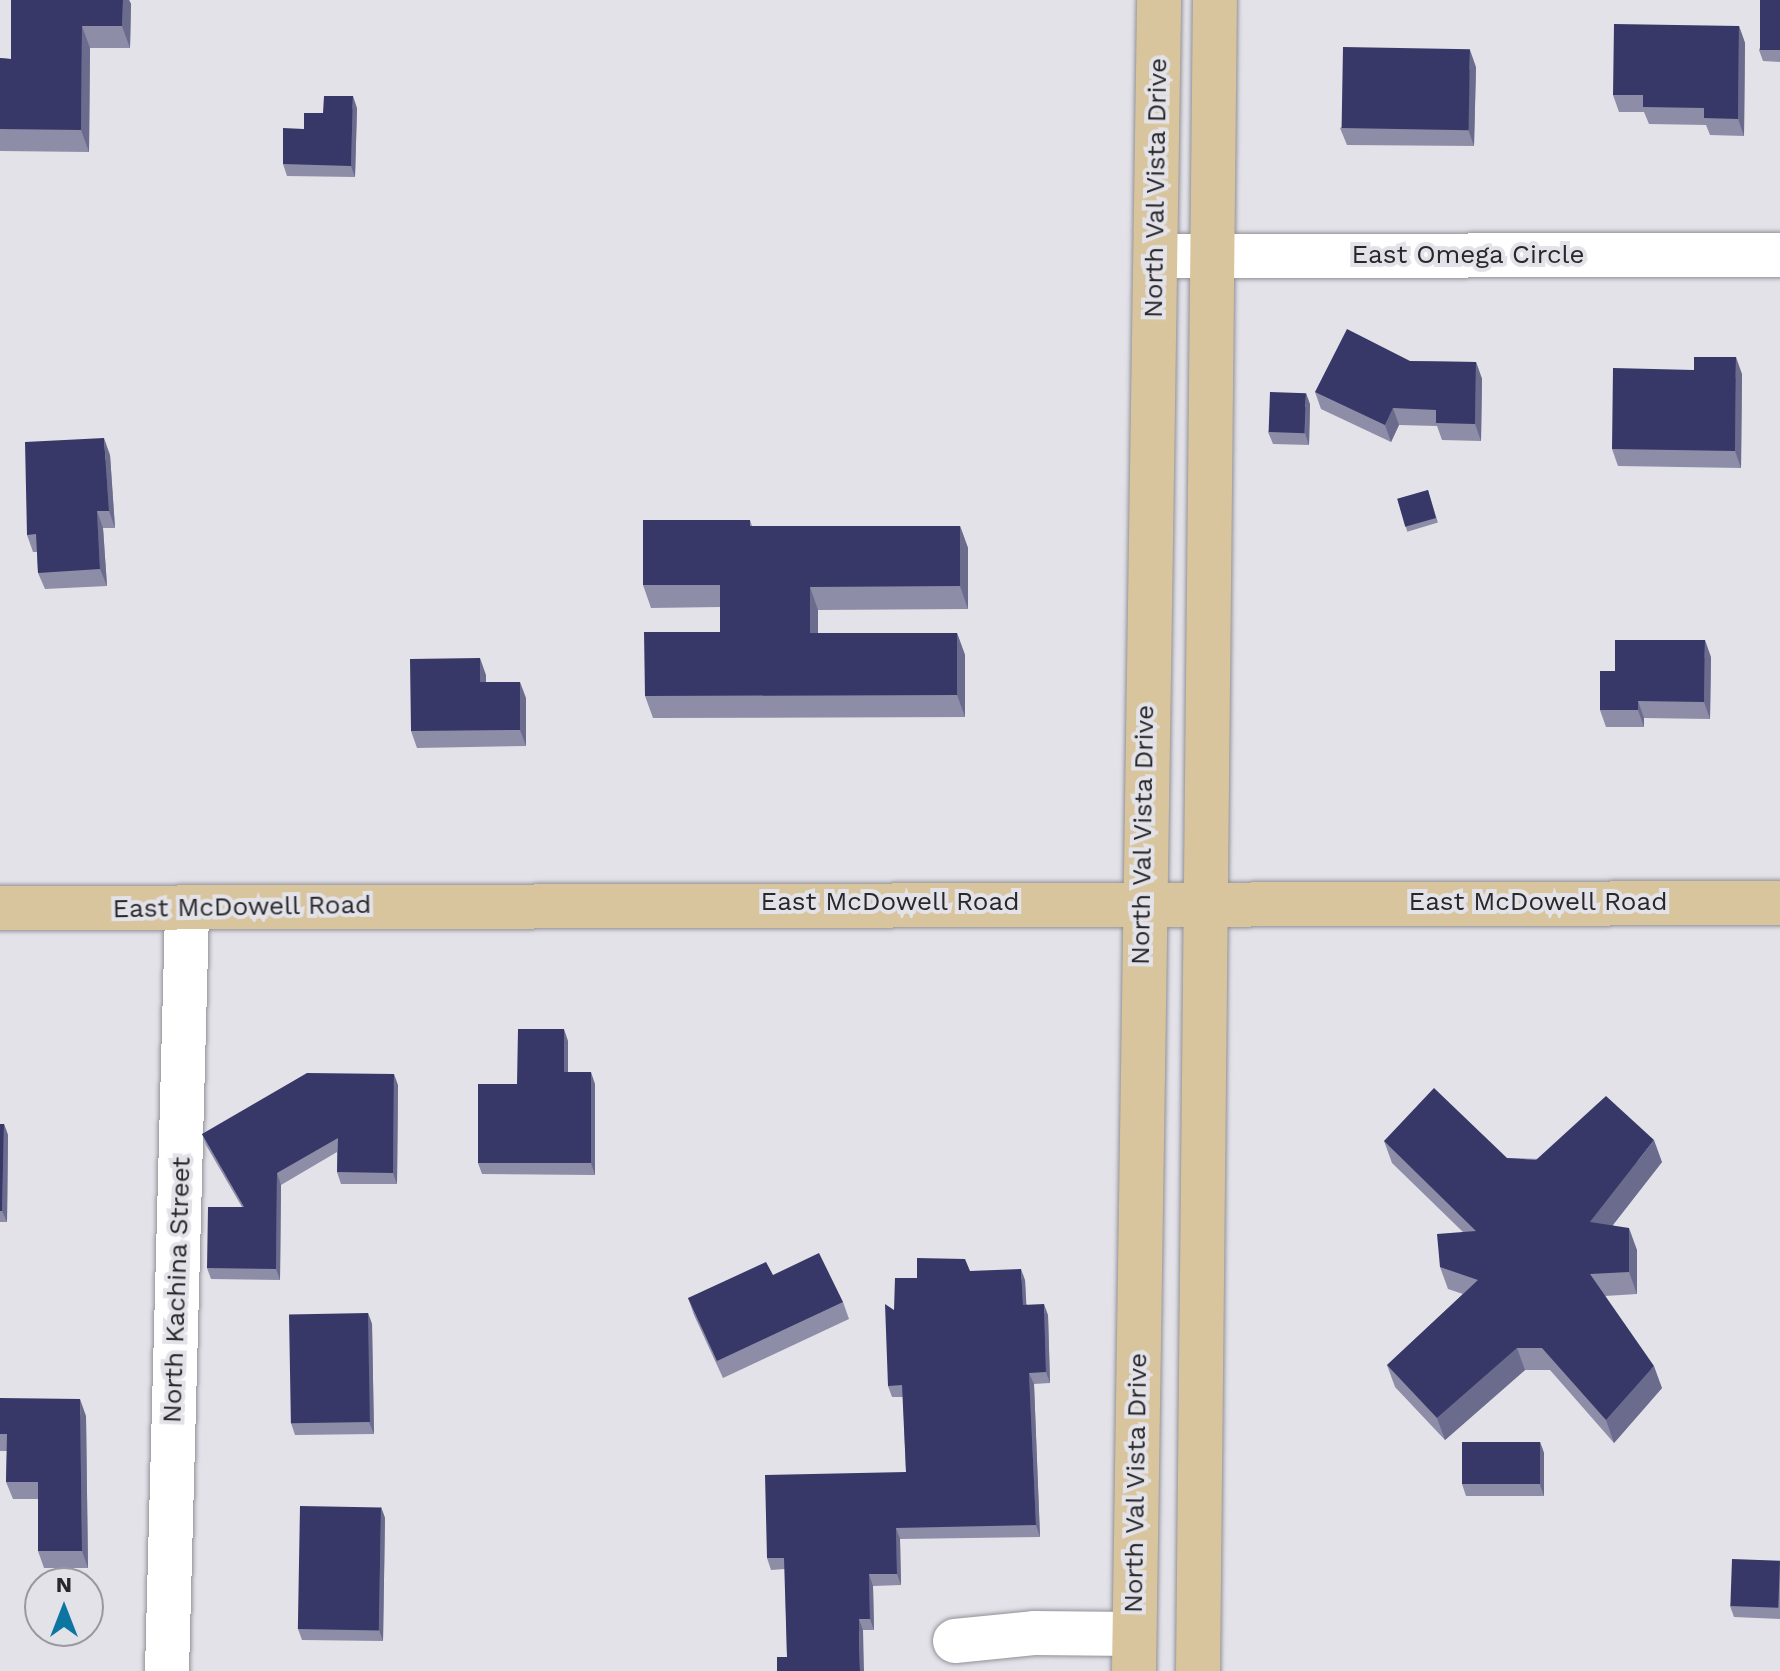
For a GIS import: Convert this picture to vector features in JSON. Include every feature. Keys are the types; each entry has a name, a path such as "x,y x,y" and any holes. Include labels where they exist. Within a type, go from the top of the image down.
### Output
{"main road":[{"name":"North Val Vista Drive","path":"1134,1653 1142,901 1159,0"},
{"path":"1134,1653 1198,1652 1215,0"},
{"name":"East McDowell Road","path":"0,908 187,910 1142,901 1780,903"}],"street":[{"name":"East Omega Circle","path":"1156,256 1780,255"},
{"name":"North Kachina Street","path":"167,1671 187,910"},
{"path":"955,1641 1034,1633 1134,1653"}],"building":[{"path":"11,0 123,0 122,26 82,26 81,130 0,129 0,58 11,59"},
{"path":"1760,0 1780,0 1780,50 1760,50"},
{"path":"1614,24 1739,26 1738,119 1704,118 1704,108 1643,107 1643,95 1613,95"},
{"path":"1343,47 1470,49 1469,130 1342,128"},
{"path":"324,96 353,96 351,166 283,164 283,128 304,129 304,113 323,113"},
{"path":"1347,329 1410,361 1476,362 1475,424 1436,423 1436,410 1393,408 1385,425 1315,392"},
{"path":"1694,357 1736,357 1735,451 1612,449 1613,368 1694,370"},
{"path":"1270,392 1306,393 1305,433 1269,432"},
{"path":"104,438 109,511 97,511 100,569 38,573 36,534 27,535 25,442"},
{"path":"1428,490 1436,518 1405,527 1397,499"},
{"path":"643,520 750,520 750,526 960,526 960,586 810,587 810,633 957,633 957,695 645,696 644,632 720,632 720,585 643,585"},
{"path":"1615,640 1705,640 1704,702 1638,701 1638,710 1600,710 1600,671 1615,671"},
{"path":"480,658 480,682 520,682 520,730 411,731 410,659"},
{"path":"518,1029 564,1029 564,1072 591,1072 591,1163 478,1163 478,1084 517,1084"},
{"path":"307,1073 394,1074 393,1173 337,1172 338,1138 277,1173 276,1269 207,1268 208,1207 244,1207 202,1134"},
{"path":"1434,1088 1507,1158 1536,1160 1606,1096 1654,1140 1590,1222 1629,1228 1629,1272 1590,1274 1654,1366 1606,1420 1542,1348 1517,1348 1437,1418 1387,1365 1478,1280 1440,1267 1437,1234 1476,1231 1384,1141"},
{"path":"0,1124 4,1124 2,1211 0,1211"},
{"path":"819,1253 843,1302 717,1361 688,1298 766,1262 773,1275"},
{"path":"917,1258 965,1259 970,1271 1021,1269 1023,1305 1044,1304 1046,1372 1029,1373 1036,1525 896,1528 897,1574 869,1574 870,1619 859,1619 860,1671 777,1671 777,1657 787,1657 784,1558 767,1558 765,1475 906,1472 902,1385 888,1386 885,1304 894,1310 895,1278 917,1278"},
{"path":"368,1313 370,1422 291,1423 289,1314"},
{"path":"0,1398 80,1399 82,1551 38,1551 38,1482 6,1482 7,1434 0,1434"},
{"path":"1462,1442 1540,1442 1540,1484 1462,1484"},
{"path":"300,1506 381,1507 379,1630 298,1629"},
{"path":"1732,1559 1780,1561 1778,1608 1730,1606"}]}
